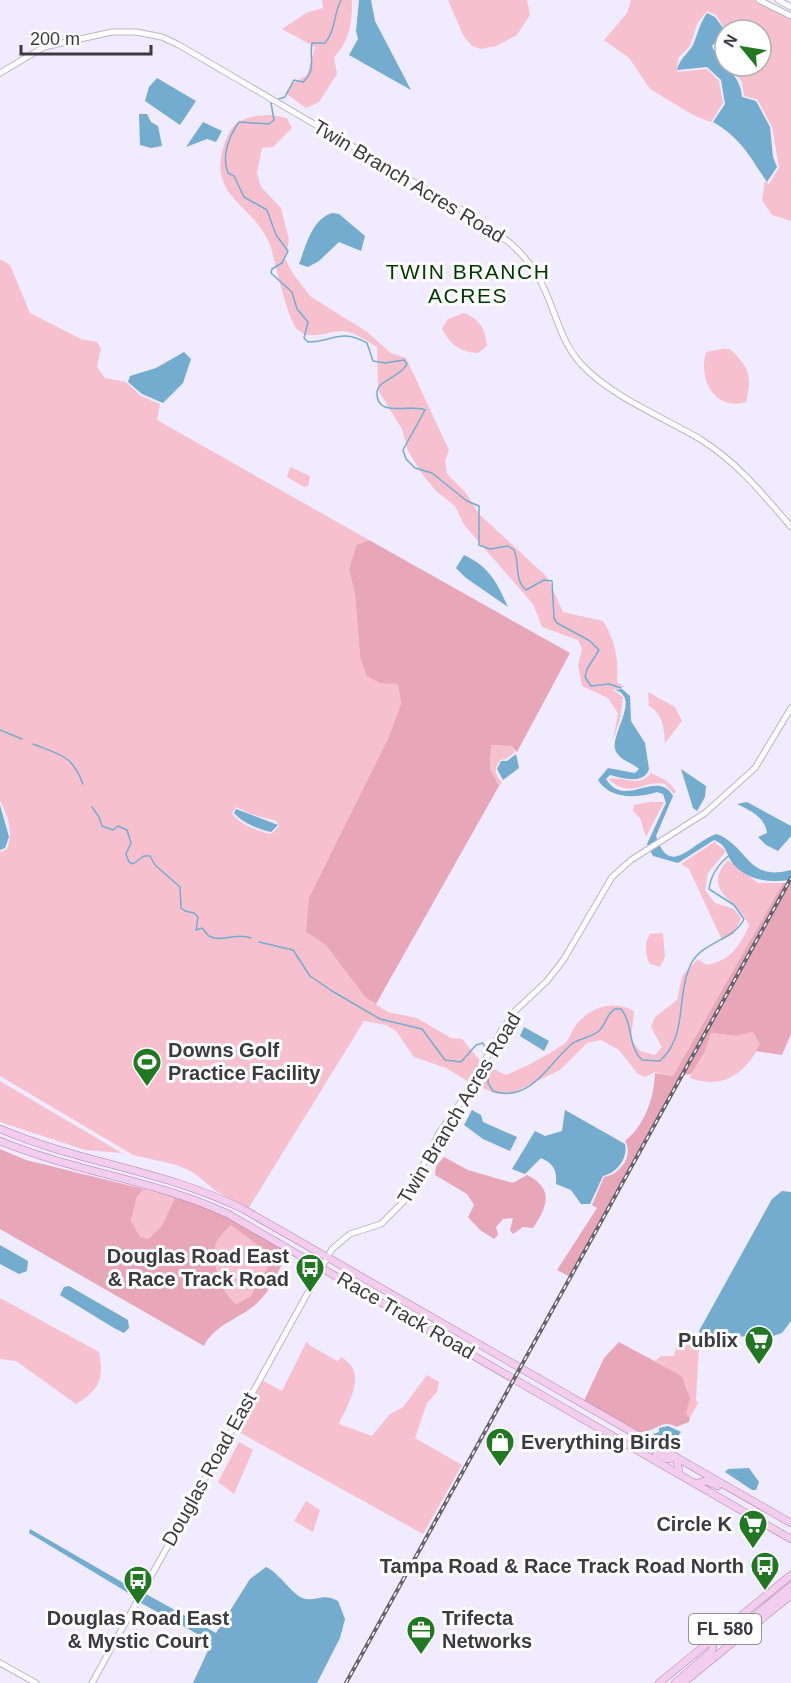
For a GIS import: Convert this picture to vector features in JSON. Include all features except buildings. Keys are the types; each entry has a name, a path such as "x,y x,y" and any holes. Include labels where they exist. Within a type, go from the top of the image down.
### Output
{"main road":[{"name":"Race Track Road","path":"0,1129 61,1151 145,1171 204,1191 243,1209 789,1522"},
{"name":"Race Track Road","path":"0,1141 60,1163 163,1188 249,1225 611,1432 791,1539"},
{"path":"601,1414 602,1428"},
{"path":"611,1432 622,1434 667,1459 676,1457 681,1473"},
{"path":"692,1466 698,1476 698,1483"},
{"path":"698,1483 711,1482 770,1516 789,1522"},
{"path":"698,1483 791,1539"},
{"name":"FL 580","path":"659,1683 791,1575"},
{"path":"736,1640 744,1625 791,1586"},
{"name":"FL 580","path":"683,1683 791,1595"},
{"path":"675,1683 712,1651 714,1639"}],"street":[{"path":"759,0 791,16"},
{"path":"777,0 791,7"},
{"name":"Twin Branch Acres Road","path":"0,73 44,47 112,32 136,32 179,45 470,215 513,244 538,275 556,324 568,348 583,365 600,380 735,463 791,527"},
{"name":"Twin Branch Acres Road","path":"327,1256 340,1240 381,1224 402,1205 416,1182 439,1133 465,1096 506,1023 564,959 612,877 647,850 705,813 755,768 791,708"},
{"name":"Douglas Road East","path":"92,1683 327,1256"},
{"path":"0,1663 36,1683"}],"shaded area":[{"path":"322,0 352,0 351,23 344,44 334,57 337,74 319,102 306,108 285,93 293,83 307,75 315,47 282,29 306,13 323,8"},
{"path":"448,0 527,0 530,15 517,35 496,46 481,49 472,46 464,37"},
{"path":"631,0 754,0 791,18 791,221 772,215 762,200 765,181 769,184 779,168 772,127 757,99 744,96 742,82 739,78 773,78 773,18 718,18 707,11 697,24 690,46 678,58 677,72 707,69 713,78 719,81 723,103 711,122 695,116 650,89 629,58 604,40 627,13"},
{"path":"271,115 287,118 292,128 273,147 262,148 257,173 261,187 281,208 289,240 285,259 310,296 367,332 391,353 406,358 449,450 445,461 447,474 466,493 479,514 547,577 563,612 603,621 611,635 615,650 617,682 624,687 613,690 623,697 620,720 613,740 618,713 608,698 582,686 578,665 582,649 578,640 542,627 533,604 464,525 455,506 436,491 422,474 408,451 402,429 378,390 377,347 348,332 308,335 302,333 293,323 282,292 272,251 265,235 227,190 222,177 220,161 232,128 248,118"},
{"path":"0,259 10,265 30,313 81,339 97,342 101,348 97,367 105,378 126,382 141,396 160,404 157,420 369,540 356,545 349,568 355,594 360,657 391,683 398,684 401,704 325,944 366,998 388,1012 417,1018 451,1038 462,1039 481,1062 469,1082 446,1068 414,1057 396,1031 386,1025 364,1021 248,1209 216,1191 194,1173 177,1165 133,1155 0,1076 0,852 7,849 10,831 6,813 0,801","holes":["236,807 276,821 279,826 271,834 266,833 244,824 232,813"]},
{"path":"464,313 478,322 485,335 487,346 478,353 457,347 442,329 448,319"},
{"path":"730,349 748,373 749,385 746,402 735,404 725,402 717,397 707,382 704,372 706,352"},
{"path":"290,467 310,476 308,486 304,487 287,477"},
{"path":"369,540 570,653 517,752 511,746 491,745 490,769 499,786 376,1004 366,998 325,944 306,932 309,898 389,737 401,704 398,684 380,683 367,676 360,657 355,594 349,569 356,545"},
{"path":"648,692 675,707 682,721 665,743 662,722 654,709 649,706"},
{"path":"491,745 511,746 515,752 498,763 497,776 502,782 499,786 490,769"},
{"path":"651,773 667,781 676,791 674,794 665,784 624,788 608,779 636,781 642,780"},
{"path":"664,802 646,837 640,818 633,811 634,805"},
{"path":"714,842 726,851 708,873 705,890 715,903 734,909 741,918 734,934 722,940 689,869 681,864"},
{"path":"728,860 758,883 783,883 673,1076 655,1072 645,1077 638,1074 619,1050 601,1040 587,1043 560,1070 511,1094 496,1094 474,1084 485,1065 506,1075 550,1053 566,1042 582,1018 595,1009 603,1007 618,1006 634,1011 631,1039 640,1051 655,1055 662,1047 651,1027 655,1017 677,1000 682,976 698,959 706,965 728,956 737,947 749,926 739,910 720,889 718,880 720,871"},
{"path":"791,882 791,1034 782,1055 756,1051 760,1044 753,1032 736,1036 711,1033 705,1051 691,1074 684,1075 570,1277 557,1270 597,1208 592,1205 604,1177 620,1168 627,1158 625,1141 638,1127 647,1110 653,1092 655,1073 673,1076 783,883"},
{"path":"663,933 665,957 660,967 650,964 646,945 650,934"},
{"path":"753,1032 761,1044 748,1064 732,1077 713,1082 690,1078 711,1033 736,1036"},
{"path":"0,1081 122,1153 85,1150 0,1122"},
{"path":"0,1149 26,1160 148,1190 143,1190 137,1197 131,1221 140,1237 148,1239 161,1227 175,1198 220,1214 288,1252 262,1298 247,1311 216,1331 204,1346 0,1229","holes":["231,1225 268,1253 271,1262 250,1297 236,1304 223,1286 217,1270 215,1255 219,1238"]},
{"path":"444,1157 468,1170 513,1183 527,1175 536,1180 542,1186 546,1199 542,1213 533,1228 523,1227 513,1234 510,1230 513,1218 503,1219 496,1227 498,1235 494,1239 480,1230 468,1217 474,1205 467,1194 435,1175 436,1166"},
{"path":"143,1190 165,1191 175,1198 161,1227 148,1239 139,1237 131,1222 137,1197"},
{"path":"230,1224 268,1253 271,1262 250,1297 236,1304 223,1286 217,1270 215,1255 217,1241"},
{"path":"0,1298 99,1352 100,1376 90,1393 76,1404 16,1361 0,1359"},
{"path":"679,1336 699,1346 696,1400 698,1403 690,1418 686,1414 688,1394 684,1381 673,1371 655,1361 661,1356 674,1356"},
{"path":"307,1341 309,1345 337,1361 342,1357 352,1367 355,1373 354,1388 339,1424 372,1436 390,1414 403,1407 427,1375 439,1382 437,1392 427,1403 415,1438 462,1465 423,1534 237,1431 262,1380 282,1391"},
{"path":"619,1342 682,1376 690,1398 686,1414 690,1418 689,1422 676,1427 667,1424 648,1431 637,1432 584,1401 604,1358"},
{"path":"239,1442 253,1450 234,1494 218,1482"},
{"path":"306,1501 320,1510 313,1532 294,1521"}],"water":[{"path":"359,0 371,0 375,21 411,90 349,55 358,39 356,31"},
{"path":"707,13 716,18 713,18 713,73 707,67 677,70 693,45"},
{"path":"157,78 196,101 180,125 145,101 149,87"},
{"path":"719,78 735,78 742,97 756,101 770,127 773,157 777,167 767,182 738,141 713,122 725,104"},
{"path":"139,114 147,114 151,122 158,126 162,146 151,148 140,145"},
{"path":"203,122 222,131 216,142 207,139 186,147"},
{"path":"332,213 339,214 365,236 361,251 339,242 319,261 308,267 299,264 315,227 325,216"},
{"path":"184,352 191,359 183,383 163,403 142,394 128,382 130,376 156,368"},
{"path":"464,555 492,576 508,607 466,578 456,568"},
{"path":"622,689 630,696 631,721 645,743 649,769 638,779 610,775 606,779 622,791 658,786 666,789 673,796 656,836 662,849 668,855 675,857 717,834 728,840 757,867 765,871 791,870 791,880 768,881 747,875 731,862 724,848 714,840 678,863 653,856 647,844 666,803 663,794 657,792 625,796 603,787 598,780 608,768 635,773 639,769 623,759 615,749 625,700 622,694 615,690"},
{"path":"516,754 519,768 503,780 497,769 501,761 507,761"},
{"path":"681,769 706,786 705,797 697,811 693,808"},
{"path":"747,802 791,826 791,836 778,851 766,845 758,837 767,833 760,819 737,804"},
{"path":"0,805 9,837 5,848 0,850"},
{"path":"236,809 278,825 271,832 256,827 238,817 234,813"},
{"path":"524,1027 549,1041 544,1051 520,1036"},
{"path":"472,1110 481,1115 483,1122 517,1137 510,1151 483,1139 464,1125"},
{"path":"565,1110 625,1144 623,1159 613,1172 603,1176 590,1204 581,1204 571,1190 556,1184 554,1168 541,1158 525,1174 512,1169 535,1131 545,1136 562,1131"},
{"path":"782,1191 791,1192 791,1321 782,1333 773,1336 702,1337 699,1331 772,1199"},
{"path":"0,1245 28,1261 27,1271 19,1274 0,1264"},
{"path":"69,1286 128,1320 129,1328 124,1333 60,1295 64,1287"},
{"path":"668,1426 681,1432 672,1445 653,1434 659,1432 659,1428"},
{"path":"749,1468 759,1482 756,1490 752,1490 725,1472 728,1469"},
{"path":"30,1529 134,1589 130,1594 29,1533"},
{"path":"266,1567 301,1598 324,1597 338,1601 345,1619 340,1638 317,1683 193,1683 212,1642 141,1603 146,1594 216,1633 250,1579"}],"waterway":[{"path":"279,99 285,97 294,80 303,82 310,73 312,43 325,43 328,39 341,0"},
{"path":"271,103 274,120 269,124 239,122 227,147 225,160 228,173 234,176 244,197 267,210 276,235 288,251 282,263 272,269 271,273 292,292 297,309 308,322 304,338 308,342 343,336 350,337 367,343 373,361 385,363 404,360 407,364 404,368 381,385 377,393 378,401 383,406 425,410 403,450 406,459 415,468 432,473 467,501 479,506 479,545 490,549 508,546 514,550 520,582 526,590 544,580 552,581 554,618 557,623 590,641 599,650 587,669 585,677 591,686 609,684 621,688"},
{"path":"0,730 22,739"},
{"path":"33,744 64,757 79,774 83,784"},
{"path":"92,807 102,826 113,830 118,826 127,830 131,843 126,854 129,862 133,864 144,856 150,856 155,865 180,887 181,908 198,917 196,930 202,928 214,938 241,936 251,938"},
{"path":"489,1060 488,1083 493,1091 518,1092 529,1087 538,1079 573,1043 599,1031 612,1011 621,1009 628,1022 637,1054 642,1060 660,1061 669,1051 675,1039 684,987 692,962 703,950 733,932 744,919 734,905 709,889 716,869 731,854"},
{"path":"259,942 293,950 310,976 380,1019 422,1029 445,1060 461,1062 476,1045 483,1043 486,1050"}],"railway":[{"path":"346,1683 791,878"}],"place":[{"name":"Downs Golf Practice Facility","path":"147,1088"},
{"name":"Douglas Road East & Race Track Road","path":"310,1294"},
{"name":"Publix","path":"759,1366"},
{"name":"Everything Birds","path":"500,1468"},
{"name":"Circle K","path":"753,1550"},
{"name":"Tampa Road & Race Track Road North","path":"765,1592"},
{"name":"Douglas Road East & Mystic Court","path":"138,1606"},
{"name":"Trifecta Networks","path":"421,1656"}],"district":[{"name":"TWIN BRANCH ACRES","path":"468,284"}]}
